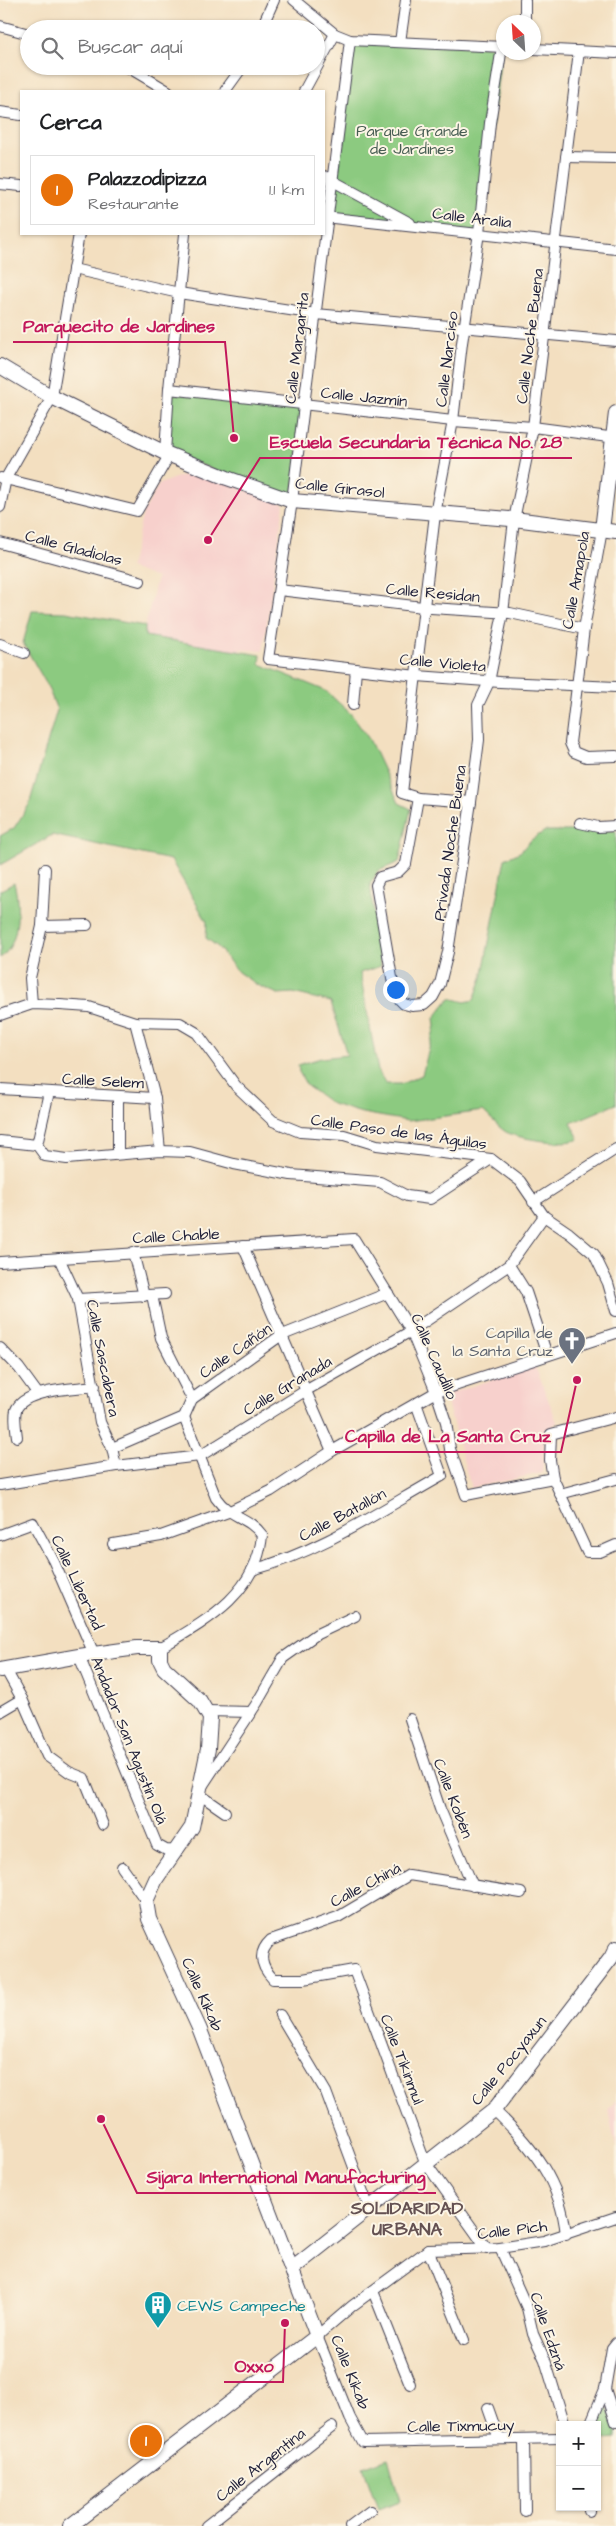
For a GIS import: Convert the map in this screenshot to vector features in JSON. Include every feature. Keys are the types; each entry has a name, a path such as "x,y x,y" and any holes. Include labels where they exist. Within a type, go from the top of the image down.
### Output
{"street":[{"path":"265,20 274,0"},
{"path":"294,0 318,20"},
{"path":"400,42 406,0"},
{"path":"525,0 525,15"},
{"path":"0,26 20,32"},
{"path":"325,26 335,34 350,40 496,47"},
{"path":"325,52 335,34"},
{"name":"Calle Margarita","path":"326,216 328,178 350,40"},
{"path":"541,49 616,53"},
{"name":"Calle Noche Buena","path":"489,682 504,613 514,520 533,427 579,51"},
{"name":"Calle Narciso","path":"418,798 402,793 417,676 422,607 435,514 453,421 464,328 479,233 490,123 501,60"},
{"path":"141,75 166,90"},
{"path":"226,90 236,75"},
{"path":"305,90 313,75"},
{"path":"0,112 20,115"},
{"path":"566,157 616,158"},
{"path":"328,178 416,226"},
{"path":"0,184 20,186"},
{"name":"Calle Aralia","path":"326,216 616,249"},
{"path":"0,507 3,478 52,397 79,235"},
{"path":"3,478 137,511 167,453 169,389 185,235"},
{"name":"Calle Margarita","path":"268,659 292,501 324,235"},
{"path":"73,269 179,293 316,314 464,328 545,333 616,341"},
{"name":"Calle Girasol","path":"0,366 52,397 167,453 227,478 292,501 514,520 616,532"},
{"name":"Calle Jazmín","path":"169,389 453,421 533,427 614,438"},
{"name":"Calle Amapola","path":"616,413 602,530 584,629 570,743 574,752 586,757 616,756"},
{"name":"Calle Gladiolas","path":"0,543 140,581"},
{"name":"Calle Residan","path":"278,590 422,607 504,613 584,629"},
{"path":"0,644 24,653"},
{"name":"Calle Violeta","path":"268,659 489,682 616,687"},
{"path":"353,705 356,669"},
{"name":"Privada Noche Buena","path":"418,798 406,864 398,872 380,877 376,885 395,995 404,1004 412,1006 424,1005 433,997 440,984 448,952 479,740 478,705 489,682"},
{"path":"418,798 471,802"},
{"path":"580,823 598,827 616,826"},
{"path":"32,1004 30,978 42,926 45,869"},
{"path":"42,926 87,926"},
{"name":"Calle Paso de las Águilas","path":"0,1014 32,1004 89,1007 135,1022 180,1023 197,1033 236,1086 256,1106 273,1120 300,1132 344,1135 377,1145 492,1159 520,1181 544,1216 570,1232 594,1254 608,1283 616,1311"},
{"path":"135,1022 155,1098 160,1151"},
{"name":"Calle Selem","path":"0,1089 155,1098"},
{"path":"37,1145 49,1092"},
{"path":"118,1096 118,1153"},
{"path":"0,1141 37,1145 46,1156 67,1159 118,1153 190,1152 234,1164 290,1175 380,1182 407,1196 430,1199 492,1159"},
{"path":"533,1202 616,1149"},
{"name":"Calle Granada","path":"0,1485 116,1466 200,1456 305,1391 411,1331 509,1265 544,1216"},
{"name":"Calle Chable","path":"0,1262 354,1239"},
{"name":"Calle Caudillo","path":"354,1239 411,1331 436,1392 446,1422 450,1449 466,1495 552,1478"},
{"path":"243,1246 280,1336 332,1451"},
{"path":"132,1252 161,1338 192,1399"},
{"name":"Calle Sascabera","path":"59,1258 78,1299 100,1422 112,1448 116,1466"},
{"path":"509,1265 526,1292 547,1354"},
{"path":"78,1299 165,1294"},
{"name":"Calle Cañón","path":"184,1417 192,1399 280,1336 388,1294"},
{"path":"112,1544 160,1536 228,1512 271,1491 332,1451 436,1392 547,1354 616,1333"},
{"path":"0,1348 19,1368 38,1394"},
{"path":"17,1437 16,1410 23,1399 38,1394 94,1386"},
{"name":"Calle Batallón","path":"252,1570 280,1563 325,1542 442,1476 416,1403"},
{"path":"103,1825 84,1778 69,1772 47,1756 22,1698 3,1670 79,1656 160,1648 221,1610 234,1598 252,1570 261,1548 262,1535 254,1524 228,1512 216,1498 184,1417 112,1448"},
{"path":"616,1417 551,1434 550,1460 552,1478 587,1552 600,1552 616,1545"},
{"path":"560,1494 616,1479"},
{"name":"Calle Libertad","path":"0,1535 33,1523 57,1570 94,1654"},
{"path":"199,1792 251,1712 283,1658 317,1634 355,1616"},
{"path":"146,1901 156,1879 192,1827 208,1749 210,1718 200,1701 164,1668 160,1660 160,1648"},
{"name":"Andador San Agustín Olá","path":"79,1656 157,1845 166,1850 177,1851"},
{"path":"0,1712 22,1698"},
{"path":"207,1712 251,1712"},
{"name":"Calle Kobén","path":"410,1719 440,1809 473,1886"},
{"path":"199,1792 225,1812"},
{"path":"122,1867 146,1901"},
{"name":"Calle Chiná","path":"262,1954 265,1946 271,1940 338,1917 409,1875 521,1893"},
{"name":"Calle Kikab","path":"146,1901 149,1919 200,2030 317,2336 350,2418 363,2442"},
{"name":"Calle Pocyaxun","path":"292,2269 425,2162 494,2110 611,1958 616,1948"},
{"name":"Calle Tikinmul","path":"262,1954 264,1969 273,1978 303,1978 354,1970 425,2162 462,2211 487,2249"},
{"path":"280,2015 326,2092 369,2208"},
{"path":"494,2110 518,2133 546,2170 564,2211 566,2235"},
{"name":"Calle Pich","path":"428,2250 500,2248 566,2235 616,2217"},
{"name":"Calle Edzná","path":"500,2248 527,2308 533,2334 545,2360 564,2421"},
{"path":"70,2526 428,2250 464,2340"},
{"path":"373,2291 410,2384"},
{"path":"592,2421 605,2389 612,2348 616,2343"},
{"path":"605,2389 616,2422"},
{"path":"488,2408 499,2439"},
{"name":"Calle Argentina","path":"206,2526 332,2427"},
{"name":"Calle Tixmucuy","path":"363,2442 556,2438"},
{"path":"524,2439 525,2512"},
{"path":"350,2526 370,2511"}],"shaded area":[{"path":"197,470 284,504 263,651 240,649 238,658 142,638 157,578 130,568 143,513 159,484"},
{"path":"535,1366 557,1422 545,1434 542,1473 471,1488 445,1395"},
{"path":"616,2100 616,2147 608,2110"}],"green space":[{"name":"Parque Grande de Jardines","path":"350,40 496,47 496,60 500,60 479,233 328,216"},
{"path":"168,393 304,405 292,501 167,451"},
{"path":"32,611 66,612 145,626 145,636 261,655 260,664 326,691 351,714 369,739 399,803 411,809 399,862 378,871 370,884 381,966 360,973 378,1071 386,1084 401,1084 422,1075 435,1026 434,1018 450,998 465,1002 474,1000 482,978 505,859 520,852 531,840 545,831 616,831 616,1104 571,1123 579,1139 554,1142 512,1135 503,1130 483,1111 408,1121 362,1113 332,1104 307,1086 299,1072 298,1065 321,1058 347,1055 331,1002 293,993 278,994 257,985 238,972 218,947 206,938 207,922 171,860 52,835 0,865 0,836 14,828 29,805 57,710 47,685 23,643"},
{"path":"14,883 17,901 15,934 7,952 0,958 0,889"},
{"path":"606,2404 616,2428 616,2438 601,2440 601,2421 598,2421"},
{"path":"388,2458 400,2501 378,2509 363,2467"}],"place":[{"name":"Parquecito de Jardines","path":"234,438"},
{"name":"Escuela Secundaria Técnica No. 28","path":"208,540"},
{"name":"Capilla de la Santa Cruz","path":"572,1365"},
{"name":"Capilla de La Santa Cruz","path":"577,1380"},
{"name":"Sijara International Manufacturing","path":"101,2119"},
{"name":"Oxxo","path":"285,2323"},
{"name":"CEWS Campeche","path":"158,2329"},
{"name":"Palazzodipizza","path":"146,2441"}],"district":[{"name":"SOLIDARIDAD URBANA","path":"407,2218"}]}
